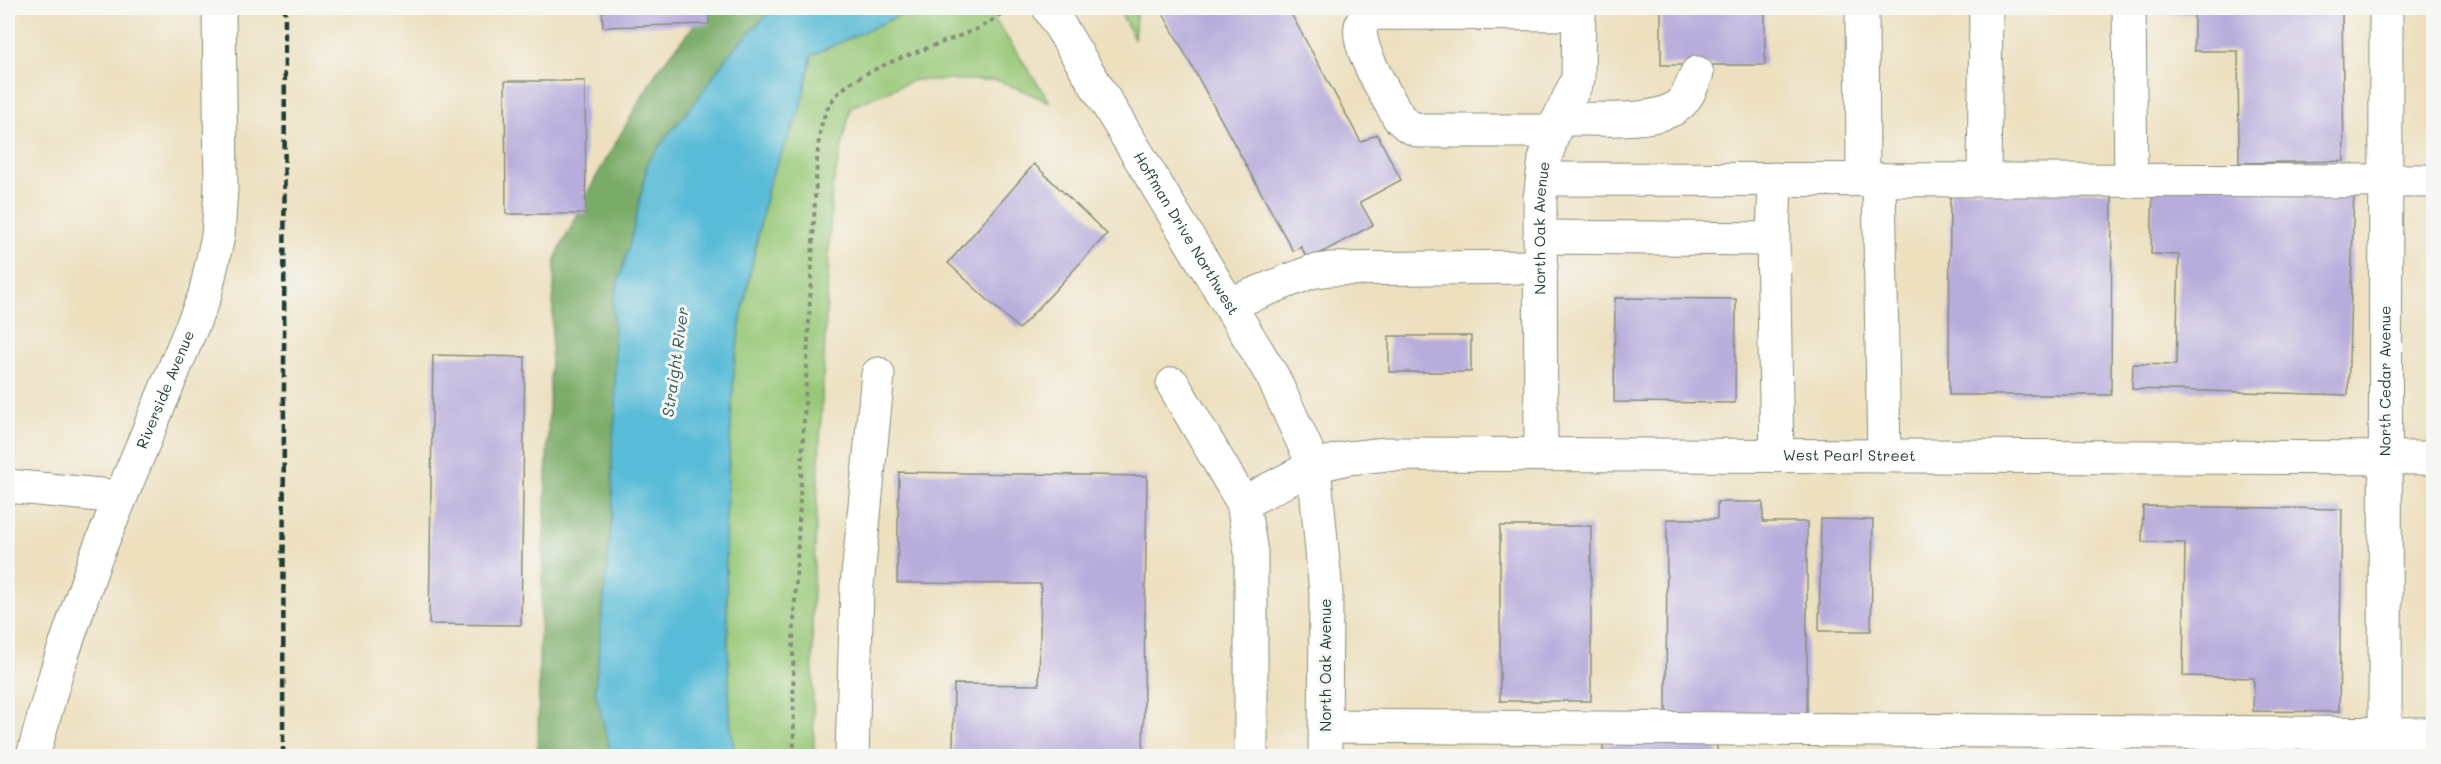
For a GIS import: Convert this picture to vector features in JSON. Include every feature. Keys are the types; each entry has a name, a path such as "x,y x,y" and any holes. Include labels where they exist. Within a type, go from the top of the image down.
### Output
{"street":[{"name":"Riverside Avenue","path":"33,756 74,616 120,497 205,295 214,260 221,188 219,8"},
{"name":"Hoffman Drive Northwest","path":"1049,8 1273,377 1314,466"},
{"path":"1862,8 1884,456"},
{"path":"1984,180 1986,8"},
{"path":"2129,8 2131,181"},
{"name":"North Cedar Avenue","path":"2385,745 2386,8"},
{"path":"1579,10 1380,13 1369,15 1363,21 1360,30 1364,51 1399,118 1408,126 1420,131 1557,125 1659,115 1677,106 1689,93 1697,73"},
{"name":"North Oak Avenue","path":"1541,454 1540,198 1545,159 1557,125 1578,79 1579,10"},
{"path":"1543,179 2433,181"},
{"path":"1775,179 1773,238 1777,456"},
{"path":"1229,303 1311,272 1329,269 1540,252 1773,238"},
{"path":"852,756 857,586 878,374"},
{"path":"1173,384 1243,503 1251,552 1251,756"},
{"name":"West Pearl Street","path":"1243,503 1314,466 1348,458 1387,454 2433,458"},
{"name":"North Oak Avenue","path":"1314,466 1326,593 1325,741"},
{"path":"8,486 120,497"},
{"path":"1325,741 2385,745 2433,734"}],"path":[{"path":"794,756 793,640 817,160 822,121 834,98 848,85 883,67 988,23 1010,8"}],"green space":[{"path":"708,8 774,8 671,131 648,162 632,236 613,301 616,407 612,450 613,507 595,690 612,756 538,756 539,656 555,259 595,179 657,71"},
{"path":"916,8 987,8 1050,102 997,80 914,80 851,107 832,189 812,610 814,756 735,756 730,720 725,530 734,367 742,313 769,182 799,113 812,55"},
{"path":"1118,8 1137,8 1134,38"}],"water":[{"name":"Straight River","path":"774,8 916,8 812,55 799,113 769,182 742,313 734,367 725,530 730,720 735,756 612,756 595,690 613,507 612,450 616,407 613,301 632,236 648,162 693,105 728,55"}],"building":[{"path":"602,8 709,8 709,24 603,27"},
{"path":"1160,8 1291,8 1289,10 1361,142 1377,134 1401,180 1360,202 1373,225 1308,260 1301,247 1293,251"},
{"path":"1661,8 1765,8 1765,65 1661,65"},
{"path":"2156,8 2342,8 2344,161 2239,163 2238,51 2194,51 2194,14 2156,14"},
{"path":"505,81 585,81 586,214 506,214"},
{"path":"1034,164 1107,234 1019,329 948,263"},
{"path":"2153,184 2354,189 2348,395 2132,389 2133,364 2176,365 2179,255 2151,254"},
{"path":"1950,190 2112,191 2111,395 1949,395"},
{"path":"1615,298 1736,299 1735,403 1614,402"},
{"path":"1389,336 1471,336 1471,372 1389,372"},
{"path":"433,355 525,357 521,625 429,624"},
{"path":"899,472 1147,476 1143,756 953,756 954,684 1039,685 1041,584 897,583"},
{"path":"1717,502 1763,502 1763,522 1807,522 1807,716 1666,715 1667,519 1717,519"},
{"path":"2143,506 2342,509 2339,712 2253,711 2254,678 2183,676 2185,543 2142,542"},
{"path":"1821,519 1873,520 1871,631 1819,631"},
{"path":"1500,526 1591,526 1591,701 1500,701"},
{"path":"2208,741 2341,744 2341,756 2208,756"},
{"path":"1717,743 1717,756 1603,756 1603,744"}],"railway":[{"path":"283,756 285,8"}]}
